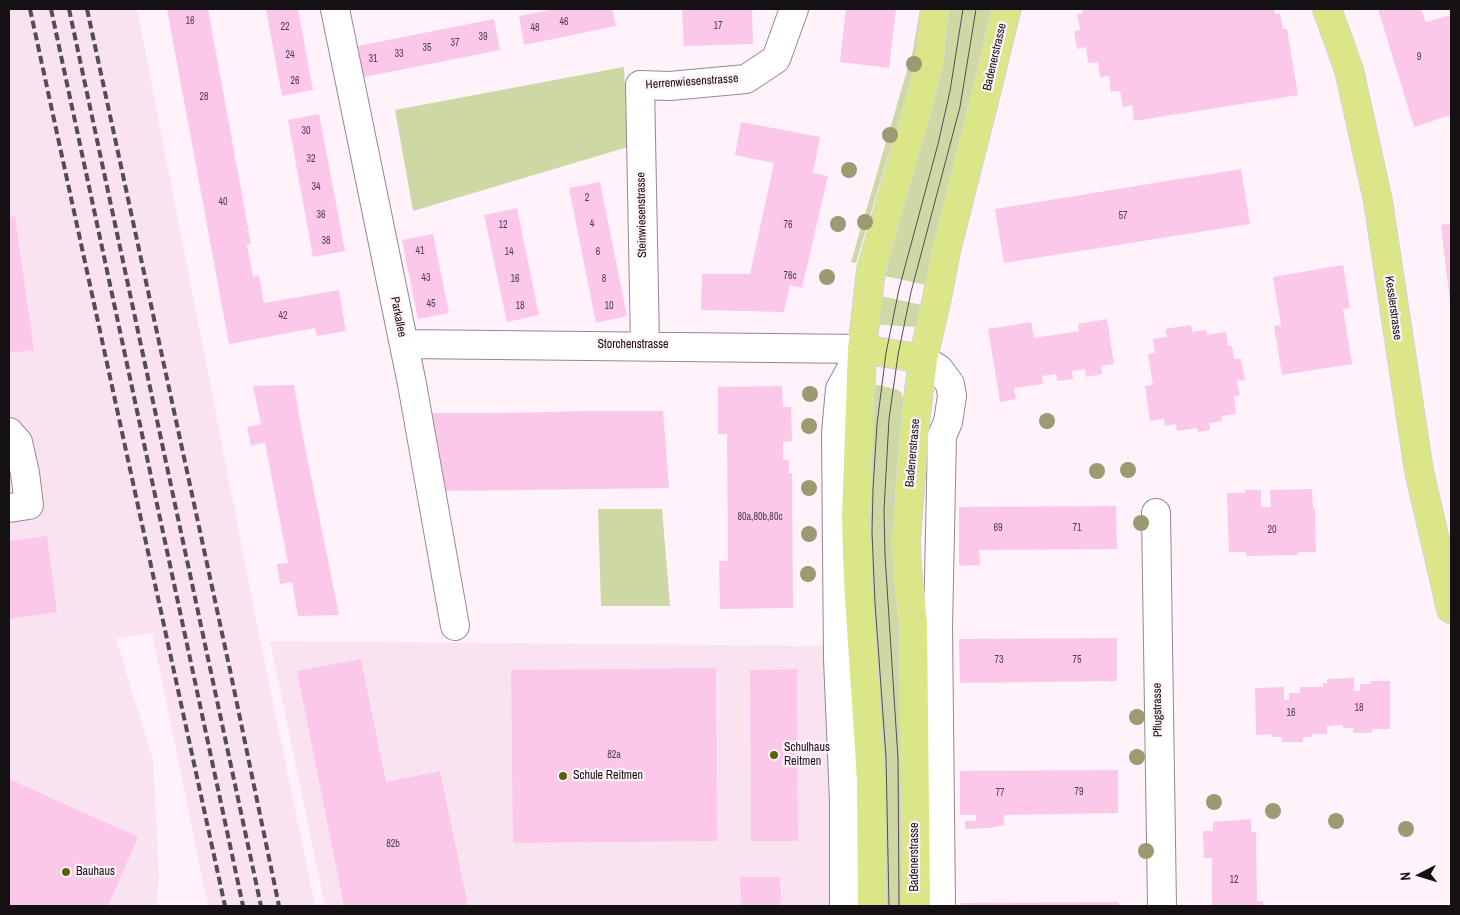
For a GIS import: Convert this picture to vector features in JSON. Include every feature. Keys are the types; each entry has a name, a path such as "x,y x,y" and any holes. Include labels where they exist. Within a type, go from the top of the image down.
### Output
{"main road":[{"path":"872,906 871,770 858,582 856,518 862,349 871,270 920,100 929,63 935,9"},
{"name":"Badenerstrasse","path":"916,906 914,652 913,623 906,568 906,540 915,422 923,359 946,251 995,60 1006,9"},
{"name":"Kesslerstrasse","path":"1327,9 1349,70 1378,201 1419,471 1451,609"},
{"path":"862,349 923,359"}],"street":[{"name":"Parkallee","path":"335,9 404,344 455,626"},
{"name":"Herrenwiesenstrasse","path":"640,85 670,86 746,78 776,59 794,9"},
{"name":"Steinwiesenstrasse","path":"640,85 645,345"},
{"name":"Storchenstrasse","path":"404,344 645,345 862,349"},
{"path":"844,906 844,802 838,659 836,433 840,389 862,349"},
{"path":"923,359 939,369 950,384 952,396 950,415 942,436 938,627 941,906"},
{"path":"9,432 18,442 25,473 29,505 9,508"},
{"name":"Pflugstrasse","path":"1156,513 1162,906"}],"shaded area":[{"path":"9,9 137,9 258,629 315,906 208,906 152,633 116,639 153,760 159,878 156,906 9,906"},
{"name":"Schule Reitmen","path":"270,641 827,646 830,906 325,906"}],"green space":[{"path":"920,9 926,9 911,88 898,122 856,263 851,262 913,50"},
{"path":"945,9 994,9 930,286 885,276 930,116"},
{"path":"1017,9 1022,9 987,149 982,148"},
{"path":"624,67 628,147 413,211 395,110"},
{"path":"881,296 926,306 917,327 881,325 877,321"},
{"path":"879,385 898,390 901,392 903,399 895,510 901,618 907,906 881,906 865,536 874,386"},
{"path":"598,509 662,509 670,606 601,606"}],"building":[{"path":"167,9 208,9 251,244 247,245 253,277 259,275 264,303 339,290 346,331 317,336 315,328 229,344"},
{"path":"266,9 298,9 313,90 282,96"},
{"path":"555,9 612,9 616,26 524,45 519,16"},
{"path":"682,9 752,9 753,44 684,46"},
{"path":"846,9 896,9 889,68 840,62"},
{"path":"1082,9 1274,9 1275,14 1280,13 1283,29 1287,29 1298,95 1134,121 1132,105 1123,107 1120,91 1111,92 1109,76 1100,77 1098,62 1088,63 1086,47 1077,49 1074,31 1080,30 1077,14 1083,13"},
{"path":"1378,9 1421,9 1426,22 1451,15 1451,115 1414,127"},
{"path":"494,19 500,50 364,77 358,46"},
{"path":"319,114 345,251 313,257 288,120"},
{"path":"741,122 820,137 813,173 828,176 802,288 790,285 784,312 701,310 702,274 750,274 774,163 735,155"},
{"path":"1241,169 1250,224 1004,263 995,209"},
{"path":"600,182 627,316 596,323 569,188"},
{"path":"517,208 539,315 507,322 484,215"},
{"path":"15,216 34,350 9,353 9,217"},
{"path":"1451,223 1451,302 1450,302 1441,225"},
{"path":"433,234 449,313 418,319 402,240"},
{"path":"1343,265 1350,308 1343,309 1352,364 1282,375 1274,326 1281,325 1273,277"},
{"path":"1107,319 1114,364 1101,366 1102,374 1086,377 1085,369 1072,371 1073,379 1057,381 1056,374 1042,376 1043,384 1014,388 1016,399 1000,402 988,329 1031,322 1034,338 1079,331 1078,324"},
{"path":"1191,325 1192,332 1206,330 1207,335 1226,332 1228,346 1232,346 1234,359 1241,359 1245,380 1237,381 1240,396 1234,396 1236,414 1222,416 1222,421 1209,423 1210,430 1198,432 1197,428 1177,431 1176,424 1165,426 1164,419 1150,421 1145,386 1153,385 1148,354 1155,353 1153,339 1167,337 1165,329"},
{"path":"294,385 339,615 298,616 292,582 280,584 277,564 288,563 265,442 251,446 247,427 261,424 253,386"},
{"path":"782,386 783,407 791,407 792,441 783,442 783,460 789,460 789,473 792,473 793,608 720,609 719,561 728,561 727,434 718,434 718,387"},
{"path":"663,411 669,488 446,491 429,413"},
{"path":"1312,489 1313,509 1315,509 1316,552 1298,552 1298,555 1246,556 1246,552 1229,552 1227,493 1245,493 1245,490 1261,490 1261,507 1271,507 1270,490"},
{"path":"1116,506 1117,549 979,550 980,565 959,566 959,507"},
{"path":"47,536 57,612 9,619 9,541"},
{"path":"1117,638 1117,681 960,683 959,639"},
{"path":"361,659 386,782 440,771 468,906 344,906 297,671"},
{"path":"716,668 717,841 513,843 511,670"},
{"name":"Schulhaus Reitmen","path":"797,669 798,841 751,841 750,670"},
{"path":"1354,678 1354,691 1360,691 1360,684 1370,684 1371,681 1390,681 1390,729 1372,729 1372,733 1353,733 1353,728 1343,728 1343,725 1327,726 1327,734 1312,734 1313,737 1303,737 1303,742 1282,742 1282,737 1272,737 1272,734 1256,735 1255,688 1284,687 1284,700 1289,700 1289,693 1300,693 1300,687 1323,687 1323,683 1327,683 1327,679"},
{"path":"1118,770 1118,813 1004,815 1004,825 965,829 965,821 976,821 976,815 960,815 960,771"},
{"name":"Bauhaus","path":"9,779 138,837 108,906 9,906"},
{"path":"1251,819 1251,832 1256,832 1257,901 1263,901 1263,906 1212,906 1212,858 1204,858 1203,831 1213,831 1213,822"},
{"path":"740,877 780,877 781,906 741,906"},
{"path":"1119,902 1119,906 961,906 961,903"}],"tram line":[{"path":"889,906 886,757 872,532 877,424 886,353 899,289 938,144 950,91 963,9"},
{"path":"899,906 898,759 885,555 884,510 889,419 898,355 911,292 960,107 976,9"}],"railway":[{"path":"30,9 225,906"},
{"path":"51,9 243,906"},
{"path":"69,9 261,906"},
{"path":"87,9 279,906"}],"place":[{"name":"Schulhaus Reitmen","path":"774,755"},
{"name":"Schule Reitmen","path":"563,776"},
{"name":"Bauhaus","path":"66,872"}]}
